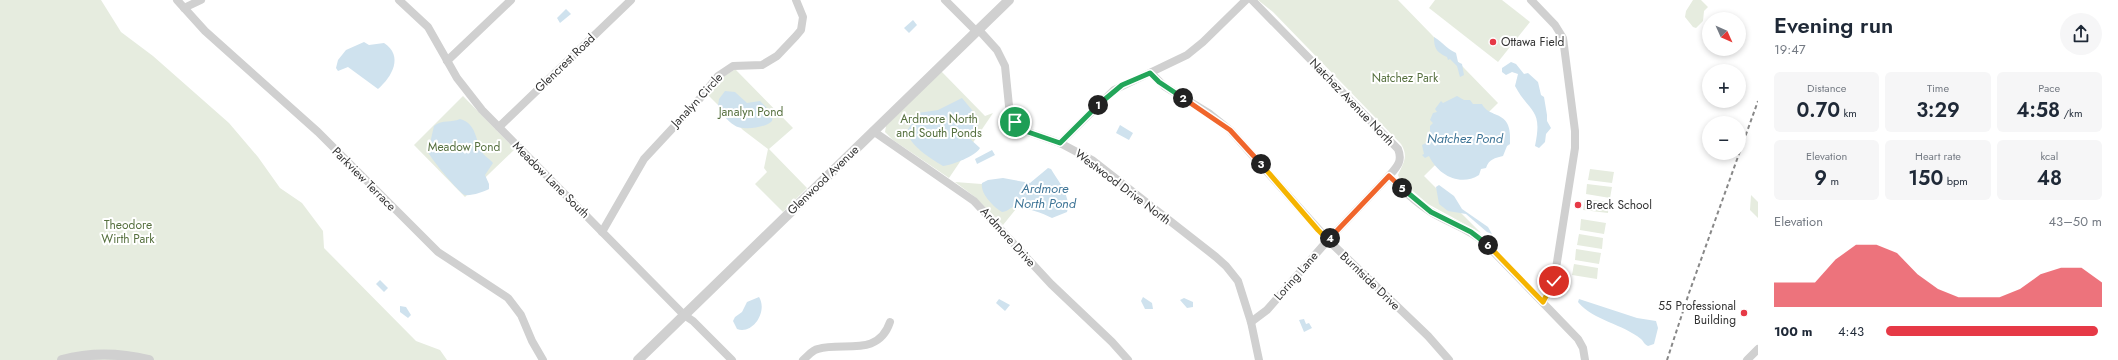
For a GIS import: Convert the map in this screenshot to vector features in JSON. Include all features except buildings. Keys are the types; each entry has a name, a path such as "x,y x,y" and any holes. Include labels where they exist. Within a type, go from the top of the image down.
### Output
{"street":[{"name":"Parkview Terrace","path":"177,0 205,31 297,112 438,252 508,298 521,315 532,341 543,360"},
{"path":"184,8 201,0"},
{"name":"Meadow Lane South","path":"400,0 428,27 464,89 499,127 684,315 693,321 732,360"},
{"path":"447,61 511,0"},
{"name":"Glencrest Road","path":"499,127 631,0"},
{"name":"Janalyn Circle","path":"602,232 644,159 697,102 718,76 733,66 762,65 777,56 796,36 801,30 803,17 796,0"},
{"name":"Westwood Drive North","path":"945,0 997,50 1005,66 1009,106 1015,122 1028,132 1060,143 1092,160 1226,266 1238,281 1251,322 1260,360"},
{"name":"Glenwood Avenue","path":"638,360 1009,0"},
{"path":"1060,143 1114,90 1177,61 1195,49 1246,0"},
{"name":"Natchez Avenue North","path":"1252,0 1398,149 1400,159 1396,168 1389,176"},
{"path":"1531,0 1555,25 1563,38 1576,135 1554,281 1543,302"},
{"name":"Burntside Drive","path":"1150,73 1164,86 1210,114 1230,130 1328,240 1428,336 1449,360"},
{"name":"Ardmore Drive","path":"873,132 974,201 1051,284 1100,329 1128,360"},
{"path":"1389,176 1412,198 1431,212 1481,240 1573,334 1583,348 1585,360"},
{"name":"Loring Lane","path":"1251,322 1266,310 1328,240 1389,176"},
{"path":"803,360 819,348 848,348 868,344 882,336 890,322"},
{"path":"1747,360 1758,349"},
{"path":"62,360 91,354 109,354 149,360"}],"green space":[{"name":"Theodore Wirth Park","path":"0,0 101,0 121,32 153,56 229,123 258,157 280,188 302,203 323,231 324,248 416,341 440,350 447,360 0,360"},
{"name":"Natchez Park","path":"1258,0 1398,0 1498,103 1424,176 1481,233 1428,204 1400,180 1398,175 1405,156 1401,144 1273,12"},
{"name":"Ottawa Field","path":"1435,0 1502,0 1530,22 1498,62 1429,8"},
{"path":"1693,0 1701,0 1708,7 1704,12 1702,12 1702,22 1696,28 1693,27 1685,17 1686,11"},
{"name":"Janalyn Pond","path":"736,70 793,128 769,149 807,188 783,212 755,184 767,172 764,168 768,149 743,130 708,95 720,79"},
{"name":"Ardmore North and South Ponds","path":"941,71 985,116 993,113 949,178 893,140 885,132 886,126"},
{"name":"Meadow Pond","path":"463,96 515,149 465,197 414,145"},
{"path":"1590,169 1614,172 1612,183 1588,180"},
{"path":"955,182 1033,188 1003,225 975,197"},
{"path":"1587,184 1612,187 1610,198 1586,194"},
{"path":"1751,195 1758,202 1758,218 1750,210"},
{"path":"1585,199 1609,202 1608,213 1583,210"},
{"path":"1581,219 1606,223 1604,234 1580,230"},
{"path":"1579,234 1603,238 1602,249 1577,245"},
{"path":"1576,249 1601,253 1599,264 1575,260"},
{"path":"1574,264 1598,268 1597,279 1572,275"}],"water":[{"path":"566,9 571,14 560,23 557,18"},
{"path":"913,20 917,25 909,33 904,28"},
{"path":"1434,37 1456,53 1458,62 1462,64 1464,75 1460,77 1457,66 1436,49"},
{"path":"364,42 369,45 384,43 390,48 395,60 388,79 378,89 348,67 338,71 336,68 338,60 346,50"},
{"path":"1511,62 1516,64 1524,74 1528,73 1538,82 1541,95 1544,97 1547,121 1551,128 1546,134 1545,142 1539,148 1535,146 1537,125 1534,112 1520,95 1515,86 1518,74 1512,72 1506,75 1502,72 1502,68"},
{"name":"Janalyn Pond","path":"725,91 735,92 747,103 760,101 773,114 772,121 765,125 753,128 742,128 732,124 725,117 718,106 719,99"},
{"name":"Natchez Pond","path":"1457,96 1464,100 1470,100 1473,104 1482,104 1490,112 1500,116 1508,125 1510,133 1510,144 1507,146 1503,156 1495,158 1491,161 1486,168 1481,169 1479,175 1464,180 1444,174 1433,163 1429,156 1425,158 1422,155 1424,154 1422,145 1430,141 1430,126 1433,123 1430,120 1433,113 1437,112 1435,109 1441,101 1443,103"},
{"path":"962,98 977,116 978,127 969,135 969,138 980,148 969,157 943,166 927,156 916,146 907,131 918,113 938,110"},
{"name":"Meadow Pond","path":"460,119 466,121 473,128 482,152 493,163 485,175 489,184 489,189 471,195 465,195 458,189 428,152 434,126 444,122"},
{"path":"1120,125 1133,133 1129,140 1116,133"},
{"path":"992,150 995,155 977,164 975,159"},
{"name":"Ardmore North Pond","path":"1048,168 1051,169 1068,201 1067,212 1052,218 1018,207 1002,212 992,204 985,196 983,191 982,183 988,180 1003,178 1030,183"},
{"path":"1439,185 1454,196 1462,209 1488,227 1492,234 1487,232 1466,214 1448,211 1439,204 1436,187"},
{"path":"380,280 388,288 384,292 376,284"},
{"path":"759,297 762,309 757,320 748,328 743,330 737,329 733,321 735,317 742,312 747,302"},
{"path":"1143,297 1152,303 1153,309 1145,309 1141,301"},
{"path":"1184,298 1193,302 1193,307 1187,308 1180,300"},
{"path":"999,299 1010,305 1005,311 996,303"},
{"path":"1579,299 1637,318 1656,321 1658,328 1654,344 1648,346 1634,334 1592,314 1578,302"},
{"path":"400,306 406,307 411,315 408,318 400,312"},
{"path":"1304,319 1306,324 1309,323 1312,328 1304,332 1299,320"}],"railway":[{"path":"1667,360 1689,293 1758,101"}],"place":[{"name":"Ottawa Field","path":"1493,42"},
{"name":"Breck School","path":"1578,205"},
{"name":"55 Professional Building","path":"1744,313"}],"route":[{"path":"1015,122 1028,132 1060,143 1114,90 1132,80 1150,73 1164,86 1221,122 1239,138 1328,240 1389,176 1407,194 1431,212 1477,236 1543,302 1554,281"}]}
